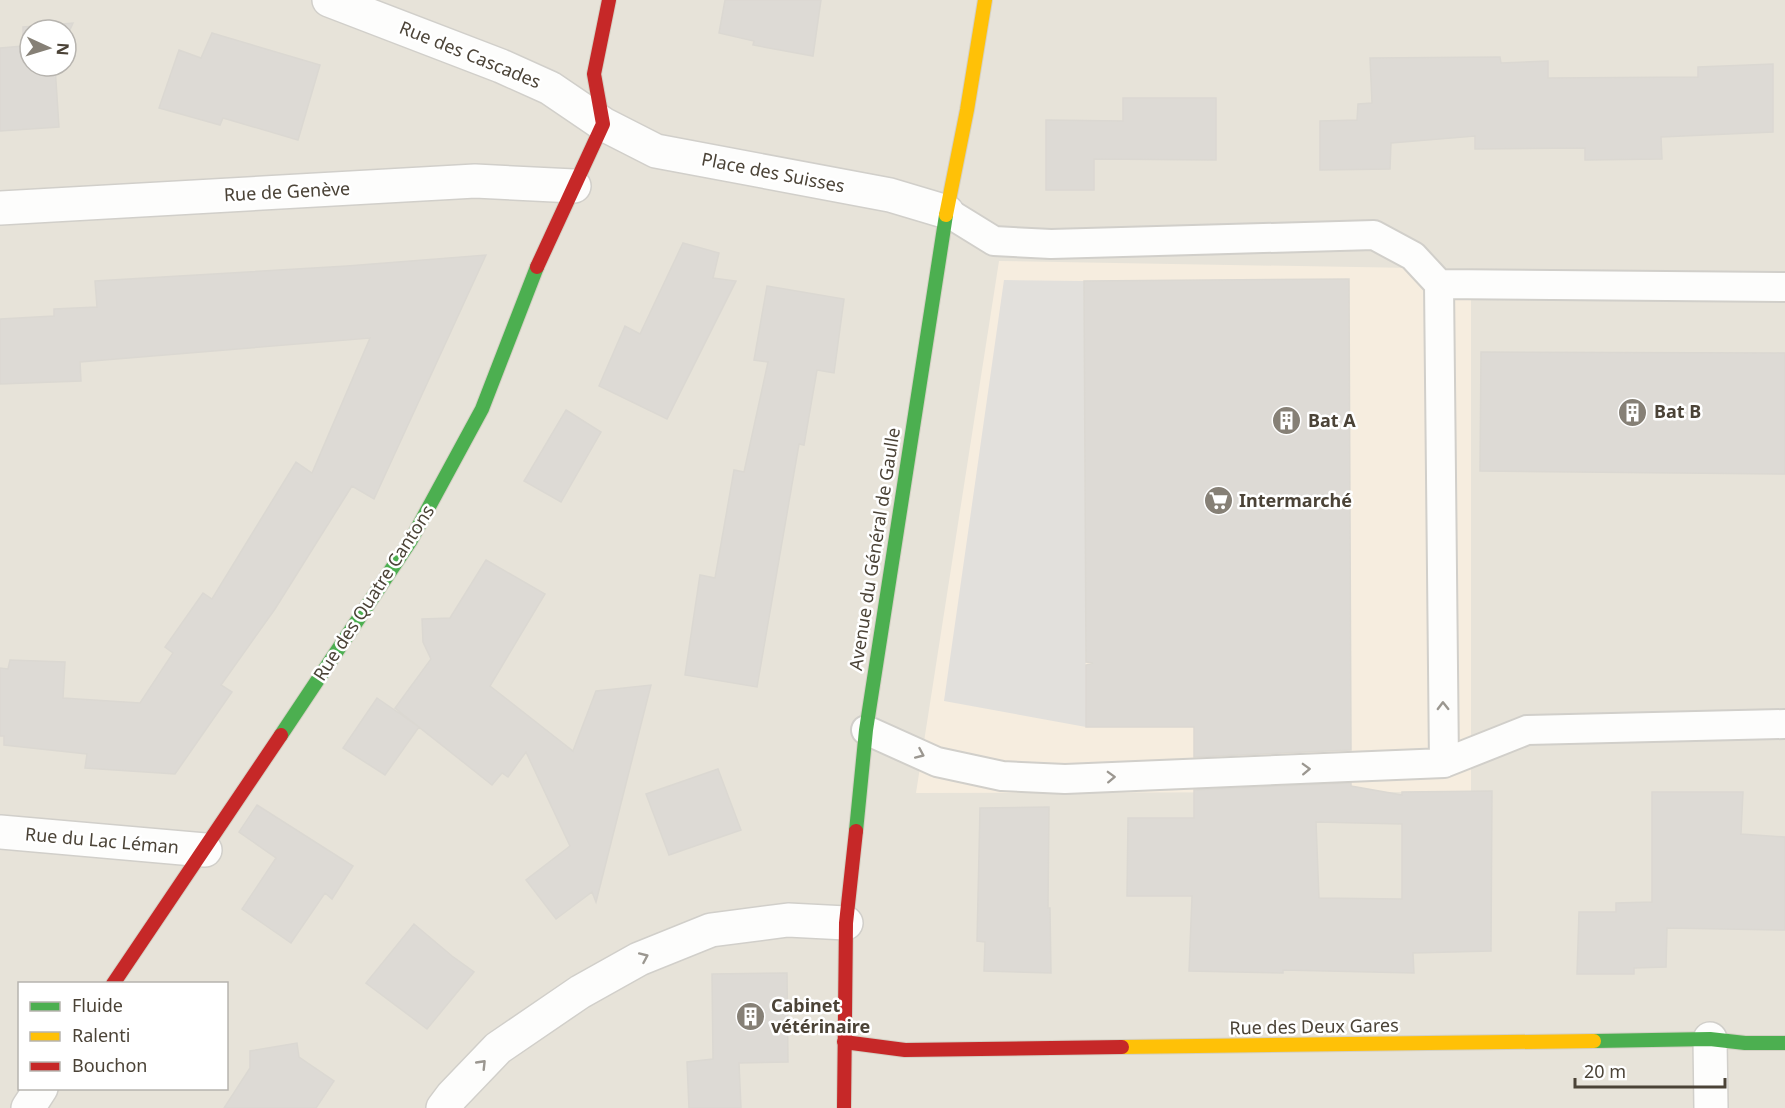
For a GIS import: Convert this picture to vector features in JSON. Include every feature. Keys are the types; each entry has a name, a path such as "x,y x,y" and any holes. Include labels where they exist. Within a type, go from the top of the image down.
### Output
{"street":[{"name":"Rue des Cascades","path":"329,0 501,66 550,88 603,124"},
{"path":"603,124 594,74 609,0"},
{"name":"Avenue du Général de Gaulle","path":"843,1108 846,923 866,730 927,331 985,0"},
{"name":"Rue des Quatre Cantons","path":"114,982 411,540 482,409 546,244 603,124"},
{"name":"Place des Suisses","path":"603,124 656,151 890,195 947,212"},
{"name":"Rue de Genève","path":"0,208 475,181 574,186"},
{"name":"Rue du Lac Léman","path":"0,832 205,850"},
{"path":"443,1108 498,1048 580,992 639,959 711,930 788,920 846,923"},
{"path":"1710,1039 1711,1108"},
{"name":"Rue des Deux Gares","path":"844,1042 905,1050 1710,1039 1785,1043"},
{"path":"28,1108 40,1090"}],"lane":[{"path":"947,212 994,241 1051,244 1374,235 1413,256 1439,284 1444,763"},
{"path":"1439,284 1785,287"},
{"path":"866,730 937,762 1002,776 1055,779 1444,763 1527,729 1785,724"}],"shaded area":[{"path":"0,0 1785,0 1785,1108 0,1108"},
{"path":"999,261 1471,269 1471,792 916,793"},
{"path":"1004,280 1084,281 1086,727 944,701"}],"building":[{"path":"725,0 821,0 813,56 753,45 754,41 719,33"},
{"path":"212,33 320,65 298,140 223,118 220,125 159,108 179,50 201,58"},
{"path":"18,46 18,78 56,78 59,127 0,131 0,48"},
{"path":"1500,57 1501,63 1548,61 1548,78 1698,77 1698,67 1773,64 1773,132 1661,137 1662,159 1585,160 1585,148 1475,149 1475,136 1391,143 1390,169 1320,170 1320,121 1357,120 1358,104 1372,103 1370,58"},
{"path":"1123,98 1216,98 1216,160 1094,159 1094,190 1046,190 1046,120 1123,121"},
{"path":"683,243 719,253 713,278 736,281 667,419 599,386 625,326 640,334"},
{"path":"486,255 374,499 352,486 275,609 221,685 232,692 175,774 85,768 87,754 4,745 4,736 0,736 0,668 8,669 10,660 65,662 63,698 140,703 173,653 165,647 203,593 212,599 296,462 312,473 370,338 80,362 81,381 0,384 0,319 54,316 54,309 97,307 95,281"},
{"name":"Intermarché","path":"1349,279 1351,750 1194,757 1194,727 1086,727 1086,665 1093,663 1086,662 1084,281"},
{"path":"767,286 844,299 834,373 817,370 804,445 799,444 757,687 685,675 700,575 715,578 734,470 744,472 768,362 754,360"},
{"name":"Bat B","path":"1481,352 1785,353 1785,474 1480,471"},
{"path":"566,410 601,432 561,502 524,481"},
{"path":"486,560 545,594 490,686 573,751 596,691 651,685 596,902 592,892 556,919 526,880 570,846 526,752 508,777 502,773 492,785 395,708 431,659 423,642 422,619 450,618"},
{"path":"377,698 419,727 385,775 343,748"},
{"path":"718,769 741,830 669,855 646,794"},
{"path":"1351,783 1351,786 1402,795 1402,792 1492,791 1491,951 1413,953 1414,973 1283,970 1283,973 1189,971 1192,896 1127,896 1128,818 1194,818 1194,790","holes":["1316,822 1402,824 1402,899 1319,898"]},
{"path":"1652,792 1743,792 1741,834 1785,837 1785,930 1667,928 1666,967 1634,968 1634,974 1577,974 1579,912 1616,912 1616,903 1652,902"},
{"path":"257,805 353,866 332,899 325,893 291,943 242,909 276,858 239,832"},
{"path":"1049,807 1048,908 1050,908 1051,973 984,971 985,942 977,941 980,808"},
{"path":"414,924 474,972 427,1029 366,983"},
{"name":"Cabinet vétérinaire","path":"787,973 788,1062 739,1063 741,1108 689,1108 687,1062 713,1059 712,974"},
{"path":"297,1043 299,1057 334,1081 316,1108 224,1108 250,1068 250,1051"}],"traffic: fast":[{"path":"856,831 866,730 946,215"},
{"path":"281,735 411,540 482,409 537,267"},
{"path":"1594,1041 1710,1039 1745,1043 1785,1043"}],"traffic: slow":[{"path":"946,215 967,110 985,0"},
{"path":"1122,1047 1594,1041"}],"traffic: jam":[{"path":"537,267 603,124 594,74 609,0"},
{"path":"114,982 281,735"},
{"path":"844,1108 846,923 856,831"},
{"path":"844,1042 905,1050 1122,1047"}],"place":[{"name":"Bat B","path":"1633,412"},
{"name":"Bat A","path":"1287,421"},
{"name":"Intermarché","path":"1218,501"},
{"name":"Cabinet vétérinaire","path":"750,1016"}]}
